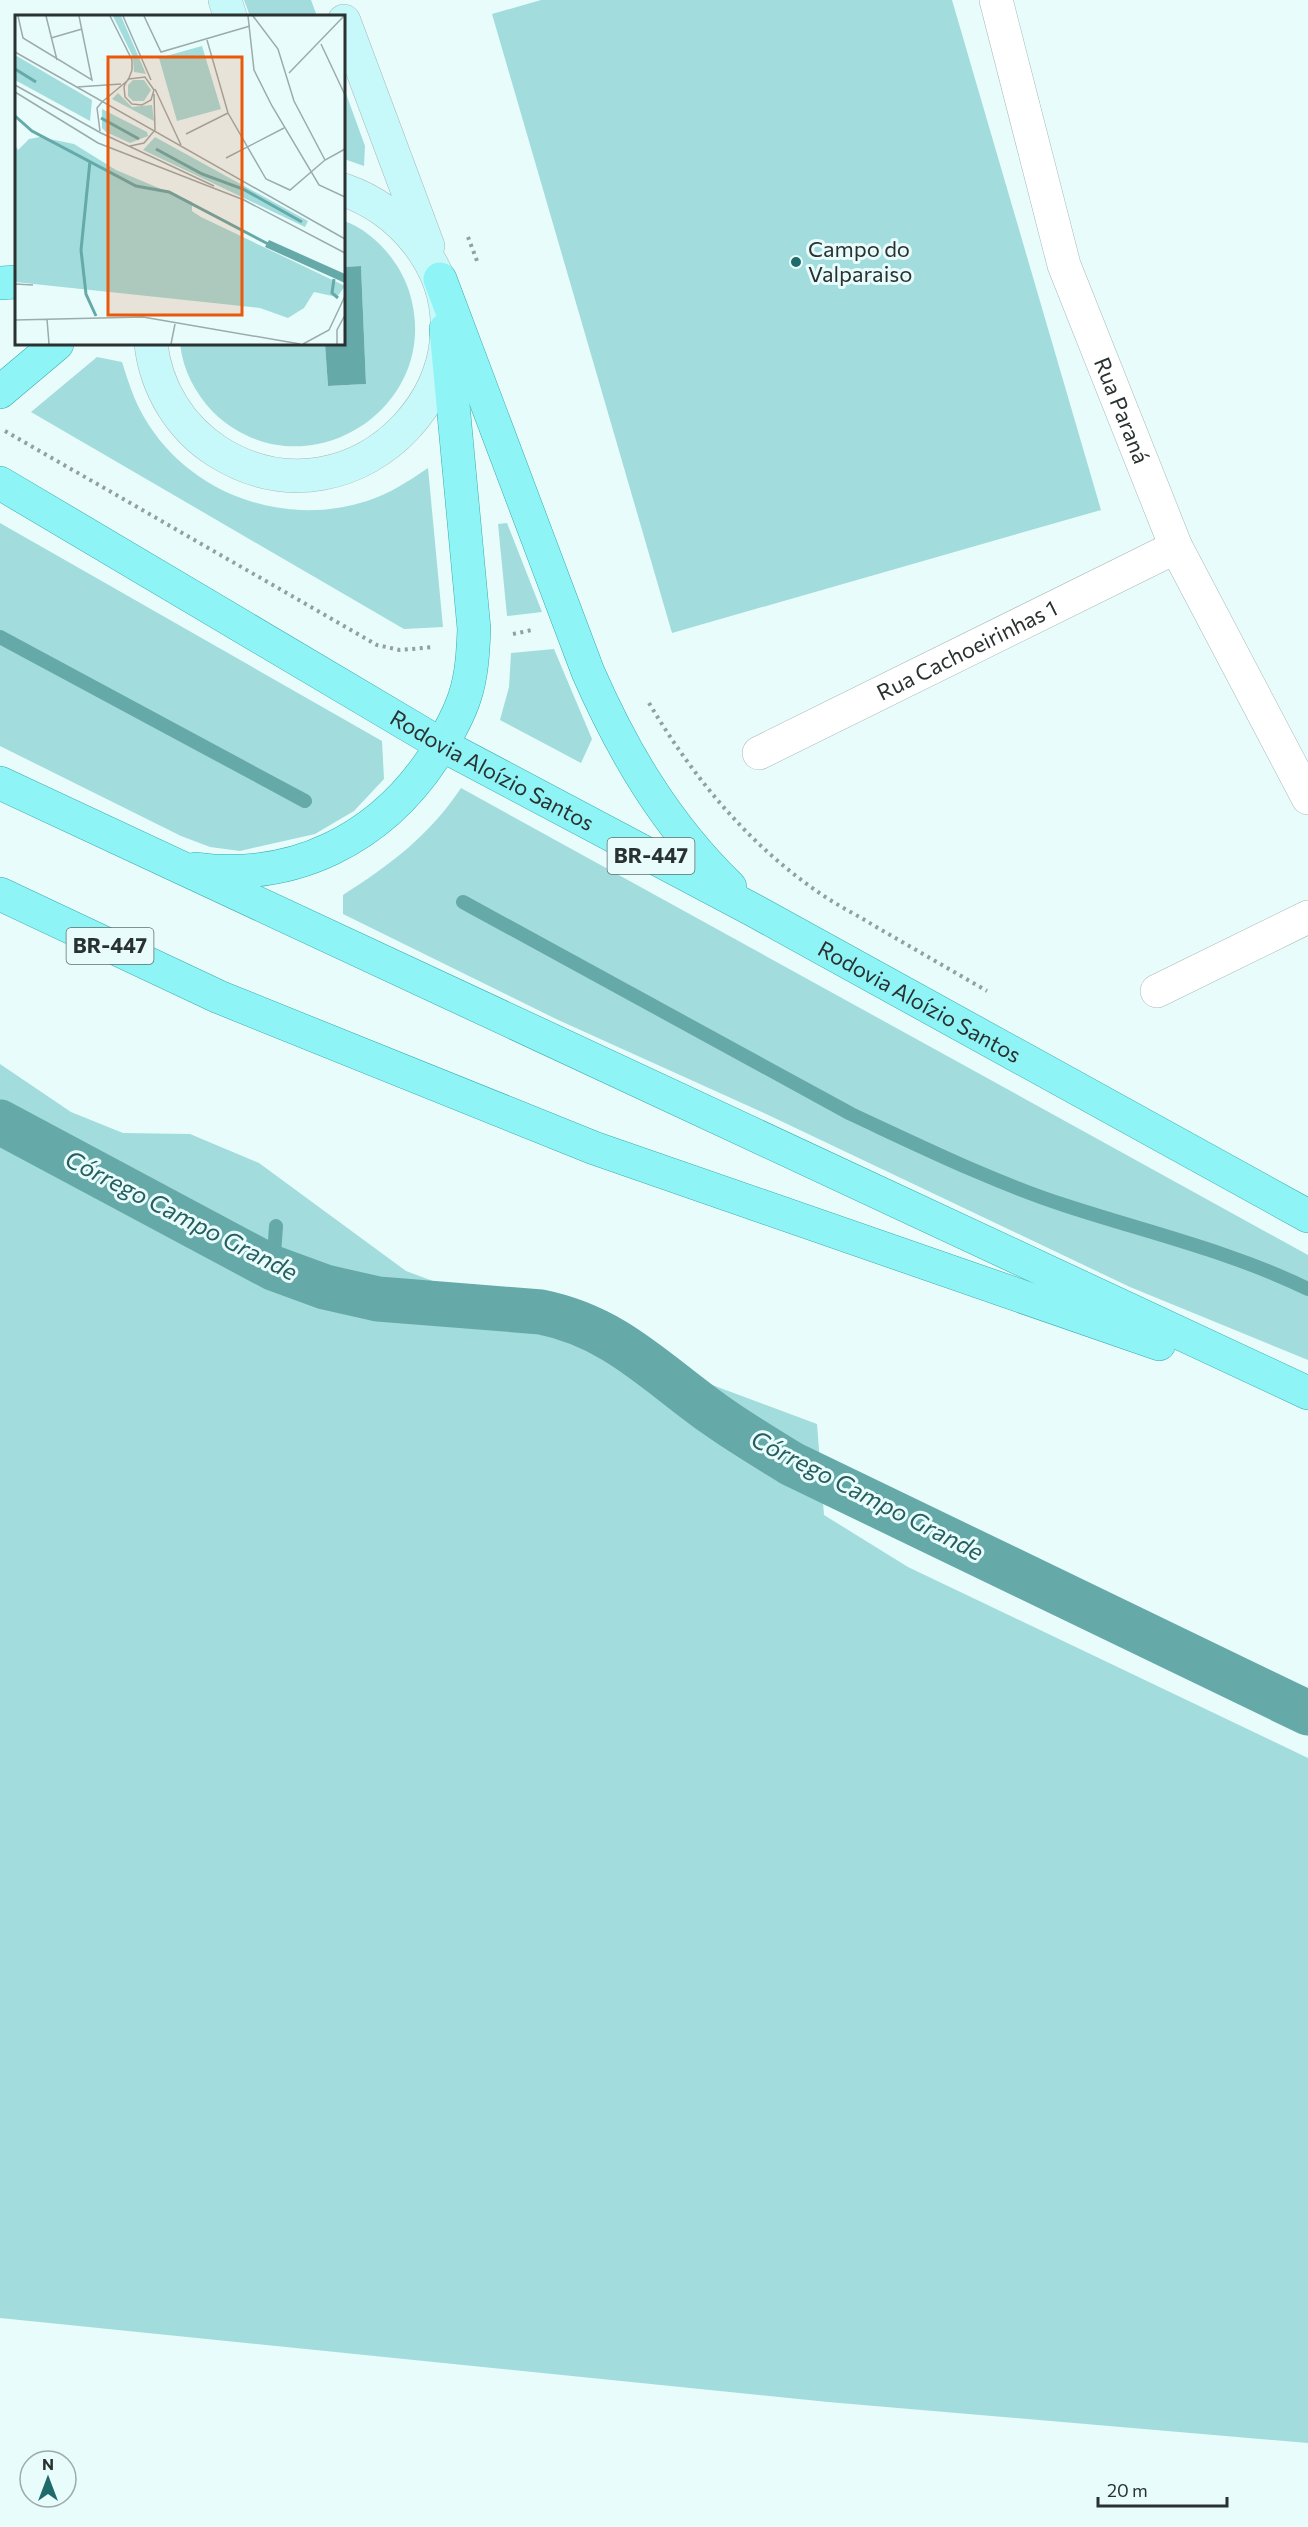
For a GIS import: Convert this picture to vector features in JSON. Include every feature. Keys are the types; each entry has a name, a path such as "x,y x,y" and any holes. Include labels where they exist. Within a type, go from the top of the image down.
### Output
{"main road":[{"path":"225,0 230,15"},
{"path":"336,0 342,15"},
{"path":"345,24 572,623 588,672 633,765 668,817 709,867 755,911"},
{"path":"176,867 232,872 265,869 309,859 350,840 386,814 417,782 442,745 465,696 473,662 474,642 440,279 412,236 389,213 361,196 345,190"},
{"path":"0,283 15,282"},
{"path":"151,345 153,362 165,394 182,422 206,444 234,462 265,472 298,476 331,472 362,462 390,444 413,421 431,392 442,361 446,329"},
{"path":"0,392 56,345"},
{"name":"Rodovia Aloízio Santos","path":"0,483 442,745 755,911 1308,1216"},
{"path":"0,783 1308,1395"},
{"name":"BR-447","path":"0,894 219,997 594,1148 1308,1395"}],"street":[{"name":"Rua Paraná","path":"996,0 1064,265 1176,547 1308,798"},
{"name":"Rua Cachoeirinhas 1","path":"759,753 1176,547"},
{"path":"1157,991 1308,917"}],"path":[{"path":"0,429 377,645 400,650 474,642 572,623"},
{"path":"648,700 672,741 707,788 740,827 778,862 819,893 994,994"}],"shaded area":[{"path":"244,0 311,0 317,15 250,15"},
{"name":"Campo do Valparaiso","path":"541,0 952,0 1101,510 672,633 492,14"},
{"path":"345,91 365,146 364,166 345,159"},
{"path":"345,221 365,232 383,248 398,267 408,288 415,331 407,370 388,402 360,427 325,442 287,446 249,437 213,412 191,381 180,345 325,345 328,386 366,384 361,266 345,267"},
{"path":"361,266 366,384 328,386 325,345 345,345 345,267"},
{"path":"97,357 122,362 134,397 144,417 163,444 186,466 212,485 241,498 272,507 303,510 335,508 383,495 428,468 443,627 404,629 31,412"},
{"path":"0,523 382,741 384,779 354,811 315,834 240,851 210,847 181,836 0,746"},
{"path":"507,523 542,612 507,616 498,524"},
{"path":"554,649 592,739 581,763 500,720 509,687 511,653"},
{"path":"461,788 1308,1255 1308,1360 1130,1287 764,1113 556,1019 343,914 343,895 408,848 436,820"},
{"path":"0,1064 71,1112 123,1133 190,1134 259,1163 406,1271 817,1424 824,1515 908,1567 1308,1758 1308,2443 828,2402 0,2318"}],"waterway":[{"path":"0,637 305,801"},
{"path":"463,902 851,1114 929,1151 1037,1196 1218,1253 1308,1289"},
{"name":"Córrego Campo Grande","path":"0,1122 273,1268 325,1287 378,1299 541,1312 591,1328 653,1367 723,1421 792,1464 1308,1713"},
{"path":"273,1268 276,1226"}],"place":[{"name":"Campo do Valparaiso","path":"796,262"}]}
